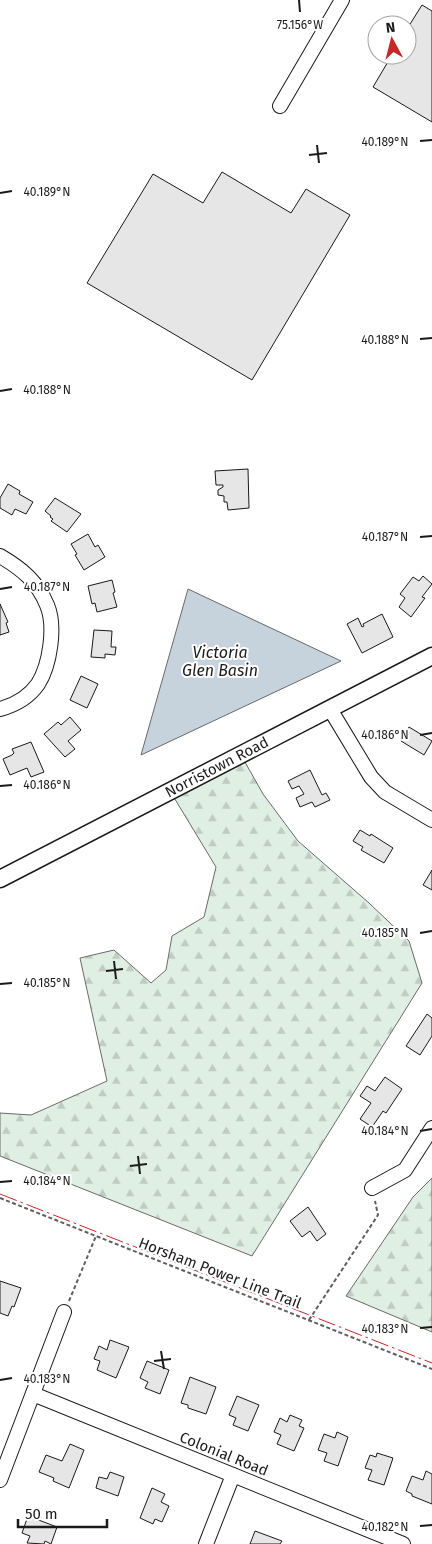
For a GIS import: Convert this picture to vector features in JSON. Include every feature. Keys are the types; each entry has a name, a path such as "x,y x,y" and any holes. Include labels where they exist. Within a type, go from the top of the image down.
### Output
{"main road":[{"name":"Norristown Road","path":"0,879 432,656"}],"street":[{"path":"280,106 342,0"},
{"path":"0,556 23,570 38,589 48,606 52,632 49,652 38,684 14,705 0,709"},
{"path":"330,709 372,777 385,792 432,820"},
{"path":"372,1188 405,1170 432,1128"},
{"path":"0,1480 64,1312"},
{"name":"Colonial Road","path":"33,1394 403,1544"},
{"path":"206,1544 233,1475"}],"path":[{"path":"309,1320 378,1215 372,1188"},
{"name":"Horsham Power Line Trail","path":"0,1198 432,1370"},
{"path":"64,1312 96,1236"}],"green space":[{"path":"241,755 263,794 298,841 409,941 422,983 252,1256 0,1156 0,1113 31,1115 107,1081 80,958 114,950 151,983 166,970 172,936 204,917 216,867 170,791"},
{"path":"432,1178 432,1332 346,1296 413,1197"}],"water":[{"name":"Victoria Glen Basin","path":"188,589 341,661 141,755"}],"building":[{"path":"422,5 432,11 432,122 373,87 386,65 417,65 416,15"},
{"path":"222,172 291,213 306,189 350,215 252,380 87,283 153,174 203,203"},
{"path":"248,469 249,508 228,510 227,502 224,502 224,496 218,495 218,490 223,485 216,485 215,471"},
{"path":"8,484 20,491 19,494 33,502 26,514 15,509 12,515 0,508 0,498"},
{"path":"55,498 81,514 67,532 51,521 53,519 45,511"},
{"path":"88,534 95,547 98,545 105,557 84,570 71,544"},
{"path":"423,576 432,584 422,597 425,598 411,617 399,607 405,598 400,594 413,577 419,581"},
{"path":"112,580 117,607 97,612 95,603 92,604 88,586"},
{"path":"0,604 8,622 6,623 9,632 0,635"},
{"path":"382,614 393,637 362,653 347,624 358,618 362,627 364,626 363,624"},
{"path":"94,630 112,631 111,647 116,647 115,655 105,654 105,658 91,657"},
{"path":"81,676 98,684 87,708 70,700"},
{"path":"70,717 81,730 68,741 75,749 65,757 44,734 58,722 61,725"},
{"path":"409,727 432,741 424,755 401,741"},
{"path":"31,742 44,772 31,777 27,768 10,775 3,759 14,753 12,749"},
{"path":"310,770 322,795 326,793 330,800 315,807 312,802 300,807 296,798 304,794 299,786 292,789 288,781"},
{"path":"360,830 370,836 371,834 393,848 384,863 361,850 363,847 353,841"},
{"path":"432,870 432,890 423,885"},
{"path":"427,1014 432,1018 432,1036 420,1055 406,1046"},
{"path":"385,1077 402,1089 386,1113 383,1111 372,1127 360,1119 371,1103 360,1096 367,1086 375,1091"},
{"path":"308,1207 326,1234 317,1241 310,1231 302,1237 290,1221"},
{"path":"0,1281 21,1288 14,1307 12,1306 8,1316 0,1313"},
{"path":"110,1340 129,1347 116,1378 97,1370 100,1361 94,1359 99,1346 107,1350"},
{"path":"147,1361 169,1370 160,1394 145,1388 148,1382 140,1378"},
{"path":"190,1377 216,1387 206,1414 188,1408 188,1405 181,1403"},
{"path":"237,1396 259,1405 248,1431 233,1425 236,1418 229,1415"},
{"path":"290,1415 302,1420 299,1426 304,1428 294,1451 277,1444 281,1435 274,1432 280,1418 287,1422"},
{"path":"337,1432 348,1437 338,1466 324,1461 327,1453 318,1450 324,1434 335,1438"},
{"path":"70,1444 84,1450 69,1488 53,1481 54,1478 39,1472 46,1455 62,1461"},
{"path":"377,1453 393,1458 384,1485 368,1480 372,1470 365,1468 370,1455 376,1457"},
{"path":"426,1471 432,1474 432,1504 412,1496 412,1494 406,1491 412,1476 423,1480"},
{"path":"110,1472 124,1477 118,1496 96,1488 99,1477 107,1479"},
{"path":"152,1488 165,1494 161,1502 169,1506 162,1522 155,1519 153,1524 140,1518"},
{"path":"28,1516 57,1527 51,1544 45,1541 44,1544 27,1543 30,1536 22,1533"},
{"path":"255,1531 282,1541 280,1544 250,1544"}],"power":[{"path":"0,1194 432,1363"}]}
